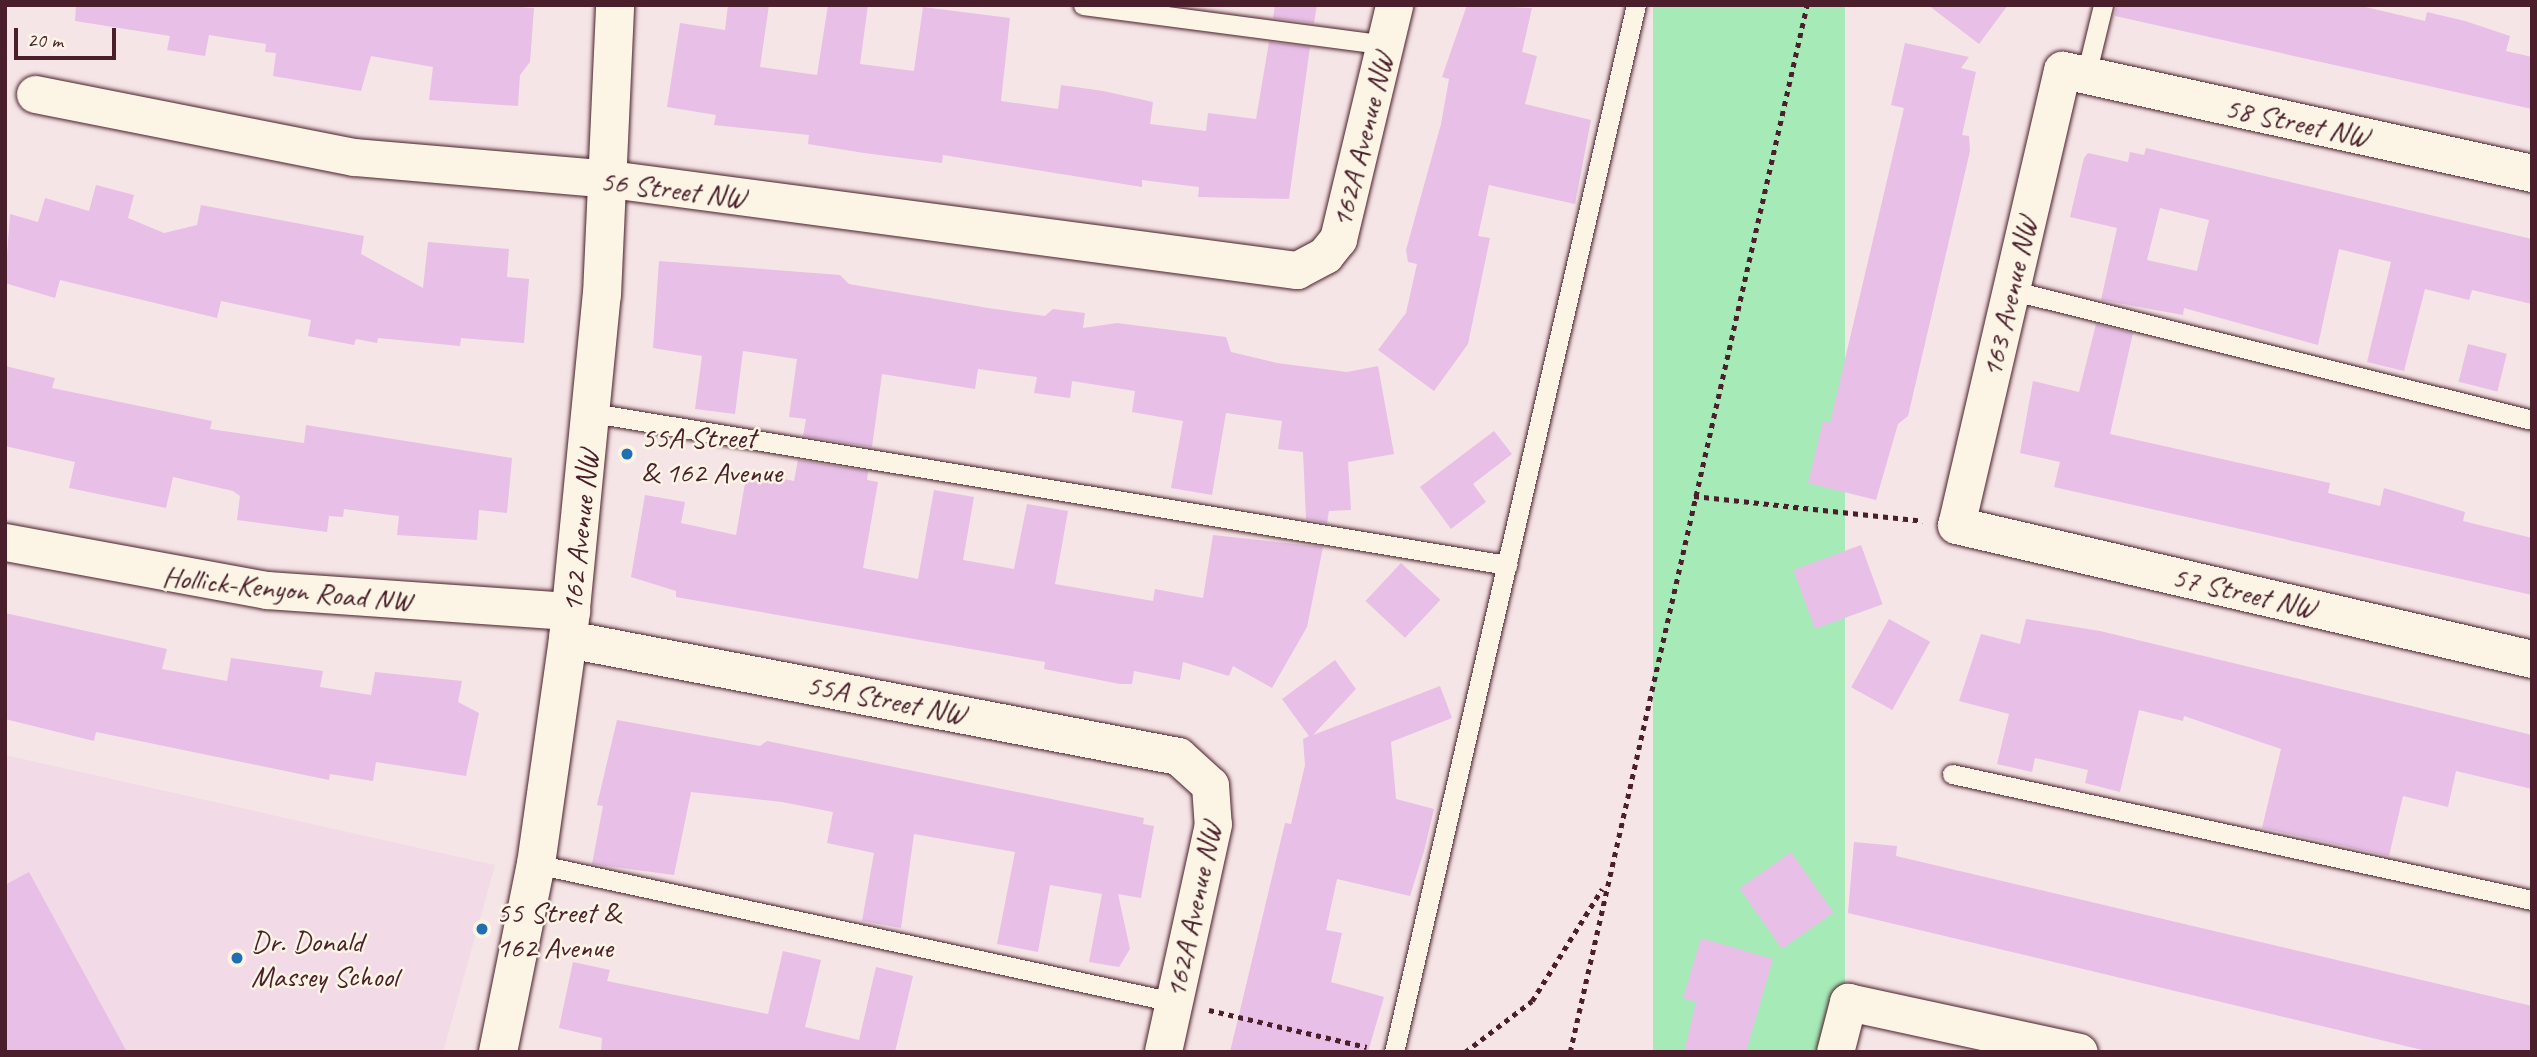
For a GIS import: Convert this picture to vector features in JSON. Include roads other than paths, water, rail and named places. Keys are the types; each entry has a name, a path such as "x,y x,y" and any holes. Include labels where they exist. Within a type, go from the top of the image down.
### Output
{"street":[{"name":"162 Avenue NW","path":"498,1052 536,864 570,625 593,412 610,179 615,5"},
{"name":"162A Avenue NW","path":"1311,264 1338,239 1394,5"},
{"name":"58 Street NW","path":"2074,73 2532,173"},
{"name":"163 Avenue NW","path":"1956,525 2010,290 2074,73"},
{"name":"56 Street NW","path":"35,94 354,157 610,179 1278,271 1311,264"},
{"name":"57 Street NW","path":"1956,525 2532,659"},
{"name":"Hollick-Kenyon Road NW","path":"5,542 145,572 267,590 570,625"},
{"name":"55A Street NW","path":"570,625 1153,748 1199,771"},
{"name":"162A Avenue NW","path":"1163,1052 1213,824 1210,785 1199,771"},
{"path":"1835,1052 1848,1002 2079,1052"}],"lane":[{"path":"1083,5 1386,45"},
{"path":"1394,1052 1636,5"},
{"path":"2074,73 2103,5"},
{"path":"2010,290 2532,419"},
{"path":"593,412 1507,565"},
{"path":"1952,774 2532,901"},
{"path":"536,864 1174,1002"}],"place":[{"name":"55A Street & 162 Avenue","path":"627,454"},
{"name":"55 Street & 162 Avenue","path":"482,929"},
{"name":"Dr. Donald Massey School","path":"237,958"}]}
